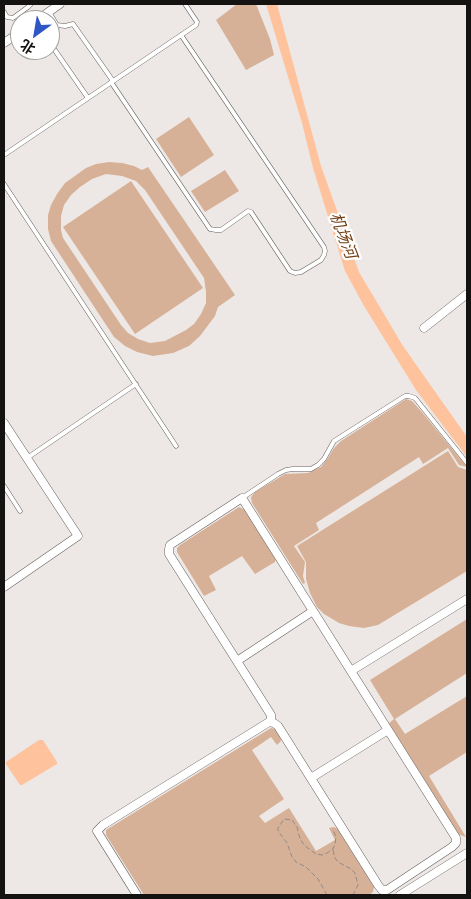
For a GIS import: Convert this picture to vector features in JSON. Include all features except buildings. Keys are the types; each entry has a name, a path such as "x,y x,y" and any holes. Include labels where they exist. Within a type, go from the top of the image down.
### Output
{"street":[{"path":"424,328 467,294"},
{"path":"4,423 7,434 27,458 78,536 4,587"},
{"path":"137,895 97,831 103,825 269,722 271,718 169,554 170,545 242,498 456,838 456,843 387,890 382,890 278,726 269,722"},
{"path":"351,671 467,599"},
{"path":"237,661 313,611"},
{"path":"311,778 388,730"},
{"path":"400,895 467,853"}],"lane":[{"path":"4,12 7,17 13,18 30,4"},
{"path":"4,155 196,25 197,22 185,4"},
{"path":"60,25 73,24 210,229 222,230 248,211 251,212 290,271 295,273 301,272 321,260 324,255 324,247 181,35"},
{"path":"60,58 88,98"},
{"path":"4,184 176,446"},
{"path":"27,458 136,384"},
{"path":"242,498 278,474 293,469 311,468 318,465 324,459 334,441 405,396 415,398 467,463"},
{"path":"4,486 20,511"}],"path":[{"path":"327,895 318,878 292,857 287,843 278,831 278,828 284,819 292,820 305,846 316,854 322,855 328,853 335,844 336,837 333,824"},
{"path":"332,849 338,862 351,869 355,874 358,885 353,895"}],"shaded area":[{"path":"237,4 256,4 270,39 274,55 246,70 216,20"},
{"path":"189,117 214,155 181,177 156,139"},
{"path":"122,163 142,170 148,167 235,295 218,307 215,316 200,336 189,346 173,353 153,356 137,352 125,346 114,337 51,241 48,229 48,215 57,194 65,183 86,168 96,164","holes":["106,174 122,176 136,181 145,190 204,278 206,303 201,314 194,324 165,341 150,343 128,333 63,238 61,216 64,205 71,195 92,179"]},
{"path":"225,170 239,191 205,212 191,191"},
{"path":"131,181 203,288 135,334 63,227"},
{"path":"406,399 412,401 421,411 467,467 459,465 448,448 423,464 419,457 316,523 319,530 294,546 305,562 303,576 305,583 303,584 252,503 251,497 255,492 285,474 308,473 321,467 341,441"},
{"path":"448,451 458,467 467,470 467,571 378,625 364,628 349,626 339,623 324,614 317,607 310,593 306,579 306,562 297,546"},
{"path":"239,507 247,511 276,558 275,562 255,574 242,556 209,576 216,590 204,596 177,552 177,548"},
{"path":"467,619 467,673 395,719 405,734 467,696 467,752 429,776 466,837 457,832 389,723 394,719 370,680"},
{"path":"271,728 280,734 281,741 277,745 271,737 252,750 284,799 259,816 265,823 289,808 316,851 335,840 329,828 334,827 338,829 374,887 373,892 369,895 144,895 106,835 106,830"}],"water":[{"name":"机场河","path":"266,4 277,4 321,166 359,272 403,346 467,437 467,457 416,390 364,306 345,271"},
{"path":"39,740 43,740 57,764 20,785 6,762"}]}
